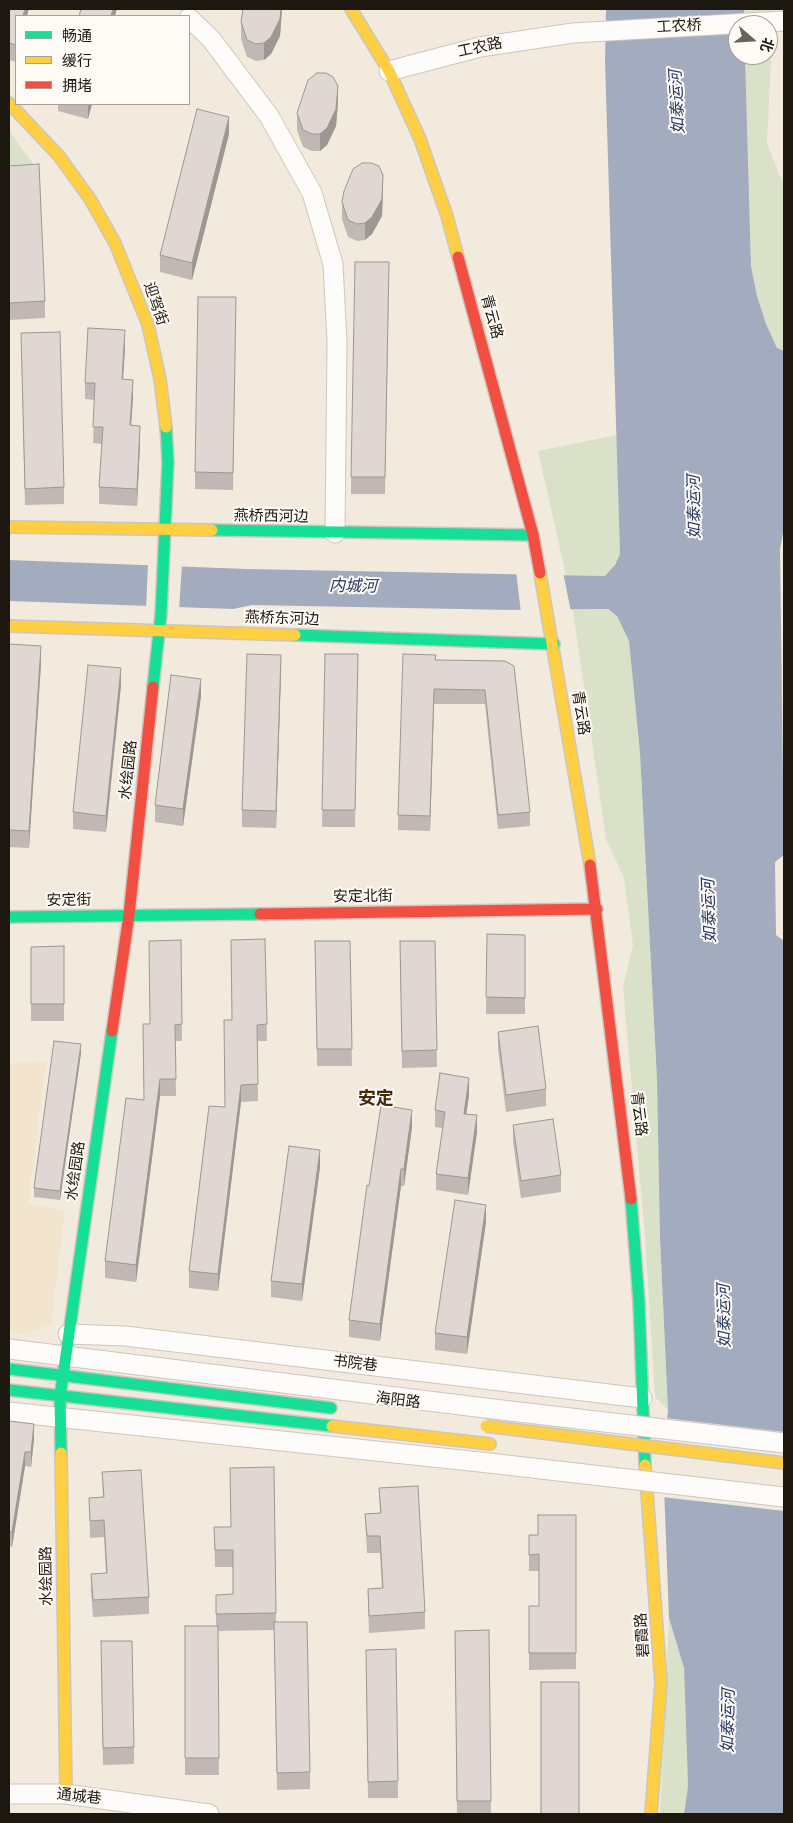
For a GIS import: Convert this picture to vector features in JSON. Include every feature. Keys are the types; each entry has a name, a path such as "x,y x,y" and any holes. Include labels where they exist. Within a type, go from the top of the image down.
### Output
{"street":[{"name":"青云路","path":"350,9 389,71 420,139 447,216 540,565 597,908 629,1166 639,1302 642,1398 641,1458"},
{"path":"190,19 211,39 269,116 312,193 333,264 338,342 334,533"},
{"name":"工农桥","path":"573,33 784,21"},
{"name":"工农路","path":"389,71 480,47 573,33"},
{"name":"迎驾街","path":"9,103 59,156 90,199 115,243 143,309 160,379 166,420 168,462 165,554"},
{"name":"燕桥西河边","path":"9,527 533,535"},
{"name":"水绘园路","path":"66,1794 60,1397 129,916 161,614 165,554"},
{"name":"燕桥东河边","path":"9,626 554,644"},
{"name":"安定北街","path":"129,916 597,908"},
{"name":"安定街","path":"9,917 129,916"},
{"name":"书院巷","path":"68,1334 125,1336 642,1398"},
{"path":"9,1348 483,1420 784,1463"},
{"path":"9,1370 338,1409"},
{"path":"9,1390 493,1451 784,1497"},
{"path":"9,1412 59,1418 493,1451"},
{"path":"483,1420 784,1442"},
{"path":"641,1458 657,1464"},
{"name":"碧霞路","path":"641,1458 661,1683 651,1814"},
{"name":"通城巷","path":"9,1794 66,1794 209,1814"}],"shaded area":[{"path":"46,1062 28,1204 65,1210 51,1324 26,1334 9,1332 9,1063"}],"green space":[{"path":"744,9 773,9 773,15 744,15"},
{"path":"745,65 771,65 767,144 784,186 784,351 777,348 766,324 757,296 751,266"},
{"path":"9,131 37,169 9,171"},
{"path":"617,435 620,554 615,565 605,576 566,575 538,451"},
{"path":"608,609 617,616 629,641 640,753 657,1080 660,1238 668,1410 655,1397 645,1236 623,987 633,945 624,878 606,839 573,610"},
{"path":"669,1618 684,1668 688,1786 684,1814 660,1814"}],"water":[{"path":"606,9 744,9 744,15 728,15 728,65 745,65 751,266 757,296 766,324 777,348 784,351 784,528 780,549 784,855 775,862 776,935 784,941 784,1814 684,1814 688,1786 684,1668 669,1618 663,1461 668,1410 660,1238 657,1080 640,753 629,641 617,616 608,609 511,610 252,605 233,609 9,601 9,560 247,569 605,576 615,565 620,554 605,61"}],"pier":[{"path":"148,563 182,564 179,610 146,609"},
{"path":"516,571 563,572 571,612 521,613"},
{"path":"665,1418 784,1432 784,1511 662,1497 660,1461"}],"building":[{"path":"9,9 25,9 23,15 15,15 15,45 9,43"},
{"path":"81,9 113,9 111,15 79,15"},
{"path":"243,9 281,9 280,19 271,37 264,43 256,44 247,40 241,22"},
{"path":"317,73 326,73 333,77 338,86 336,109 327,128 320,134 312,134 303,130 297,113 308,80"},
{"path":"197,109 229,117 192,263 160,255"},
{"path":"362,163 371,163 379,166 383,175 382,199 372,217 365,223 357,224 348,220 342,202 344,191 353,169"},
{"path":"39,164 45,301 9,303 9,166"},
{"path":"355,262 389,262 385,477 351,477"},
{"path":"198,297 236,297 233,473 195,472"},
{"path":"88,328 125,330 122,379 133,380 130,425 140,426 137,489 99,487 103,427 93,427 95,383 85,383"},
{"path":"60,332 64,487 25,489 21,333"},
{"path":"9,644 41,646 29,831 9,830"},
{"path":"247,654 281,655 276,811 242,810"},
{"path":"325,654 358,654 355,810 322,810"},
{"path":"403,654 436,655 435,660 505,661 514,666 530,812 498,815 485,690 434,689 430,816 398,815"},
{"path":"88,665 121,668 106,816 73,812"},
{"path":"171,675 201,679 183,809 155,805"},
{"path":"487,934 525,935 525,998 486,997"},
{"path":"265,939 267,1024 257,1025 258,1084 241,1085 218,1274 189,1271 209,1106 225,1107 224,1020 232,1020 231,940"},
{"path":"181,940 182,1024 175,1025 176,1079 160,1079 136,1265 105,1261 126,1098 144,1100 143,1024 150,1024 149,941"},
{"path":"315,941 350,941 352,1049 317,1049"},
{"path":"400,941 435,941 437,1050 402,1051"},
{"path":"64,946 64,1004 31,1004 31,947"},
{"path":"538,1026 546,1089 506,1095 498,1032"},
{"path":"54,1041 81,1044 60,1191 34,1188"},
{"path":"440,1073 469,1078 464,1114 477,1115 468,1178 436,1174 445,1112 435,1110"},
{"path":"381,1105 412,1110 404,1169 401,1169 380,1324 349,1320 367,1185 369,1186"},
{"path":"553,1119 561,1175 521,1181 513,1125"},
{"path":"289,1146 320,1150 302,1284 271,1281"},
{"path":"455,1200 486,1205 467,1337 435,1333"},
{"path":"9,1421 34,1424 31,1452 25,1452 12,1532 9,1532"},
{"path":"274,1467 276,1613 216,1614 216,1595 233,1594 233,1550 215,1550 214,1527 231,1527 230,1468"},
{"path":"141,1470 149,1597 93,1600 91,1574 107,1573 104,1520 90,1521 89,1498 104,1497 102,1472"},
{"path":"418,1486 425,1612 369,1616 368,1589 383,1588 380,1536 367,1536 365,1514 381,1513 379,1488"},
{"path":"538,1515 576,1515 576,1653 529,1653 529,1606 539,1606 539,1554 529,1555 529,1535 538,1535"},
{"path":"274,1622 307,1622 310,1772 277,1773"},
{"path":"185,1626 218,1626 219,1758 185,1758"},
{"path":"489,1630 491,1801 457,1801 455,1631"},
{"path":"101,1641 132,1641 134,1747 103,1748"},
{"path":"396,1649 398,1781 368,1782 366,1650"},
{"path":"541,1682 579,1682 579,1814 541,1814"}],"traffic: fast":[{"path":"153,687 161,614 168,462 166,427"},
{"path":"212,530 533,535"},
{"path":"295,635 554,644"},
{"path":"9,917 260,914"},
{"path":"61,1453 60,1397 112,1031"},
{"path":"631,1199 639,1302 645,1465"},
{"path":"9,1369 331,1408"},
{"path":"9,1390 332,1426"}],"traffic: slow":[{"path":"351,9 389,71 420,139 447,216 458,257"},
{"path":"9,103 59,156 90,199 115,243 148,325 160,379 166,427"},
{"path":"9,527 212,530"},
{"path":"540,573 590,865"},
{"path":"9,626 295,635"},
{"path":"332,1426 490,1444"},
{"path":"486,1426 784,1463"},
{"path":"61,1453 66,1794"},
{"path":"645,1465 661,1683 651,1814"}],"traffic: jam":[{"path":"458,257 533,535 540,573"},
{"path":"112,1031 129,915 153,687"},
{"path":"590,865 631,1199"},
{"path":"260,914 597,909"}],"district":[{"name":"安定","path":"376,1099"}],"water label":[{"name":"如泰运河","path":"678,102"},
{"name":"如泰运河","path":"695,507"},
{"name":"内城河","path":"353,587"},
{"name":"如泰运河","path":"710,911"},
{"name":"如泰运河","path":"725,1316"},
{"name":"如泰运河","path":"729,1721"}]}
